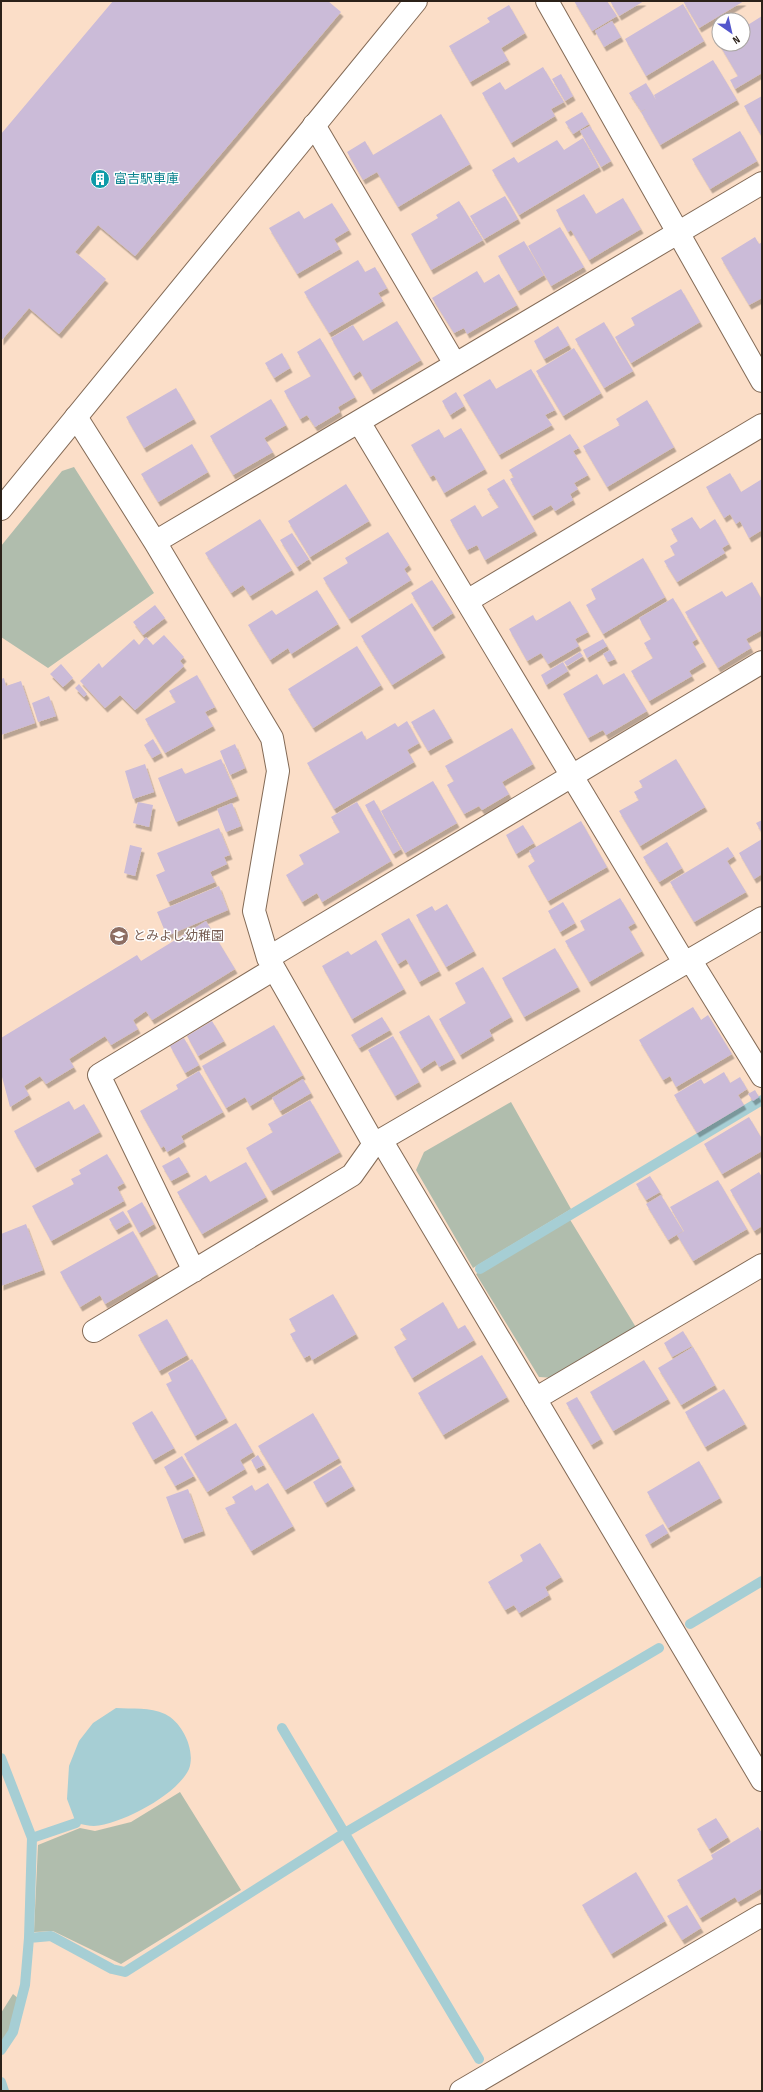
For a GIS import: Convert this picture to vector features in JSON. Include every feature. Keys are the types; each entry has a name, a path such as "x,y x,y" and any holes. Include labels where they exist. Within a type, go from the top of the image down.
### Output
{"street":[{"path":"1,509 416,1"},
{"path":"547,1 762,382"},
{"path":"314,125 455,364"},
{"path":"155,542 762,183"},
{"path":"76,417 155,542 272,738 278,771 254,911 271,964 535,1399 762,1780"},
{"path":"359,422 572,776 688,962 762,1076"},
{"path":"467,601 762,425"},
{"path":"194,1271 99,1075 271,964 572,776 762,662"},
{"path":"94,1332 352,1175 378,1142 762,918"},
{"path":"535,1399 762,1266"},
{"path":"461,2091 762,1915"}],"green space":[{"path":"74,467 154,593 48,668 1,637 1,546 62,471"},
{"path":"511,1102 571,1209 473,1268 416,1170 424,1152"},
{"path":"569,1218 637,1329 555,1378 539,1377 476,1274"},
{"path":"180,1792 241,1890 121,1964 53,1931 34,1932 38,1845 80,1828 95,1831 131,1822"},
{"path":"13,1994 19,1999 11,2031 1,2045 1,2013"}],"water":[{"path":"116,1708 153,1710 165,1714 177,1723 189,1745 191,1762 189,1769 183,1779 173,1789 161,1798 133,1814 106,1824 94,1826 76,1823 67,1799 69,1766 79,1741 93,1723"}],"building":[{"name":"富吉駅車庫","path":"113,1 328,1 341,12 135,256 98,225 75,252 106,279 59,334 29,308 1,341 1,134"},
{"path":"574,1 607,1 617,16 592,31"},
{"path":"610,1 644,1 619,16"},
{"path":"683,1 744,1 726,12 711,12 711,21 699,28"},
{"path":"683,4 704,41 646,76 625,39"},
{"path":"509,5 525,33 501,48 508,60 470,82 449,46 490,22 487,18"},
{"path":"762,16 762,73 735,89 730,80 738,76 724,52 751,52 751,23"},
{"path":"612,21 621,37 604,47 595,31"},
{"path":"713,60 737,100 660,145 641,112 646,109 641,111 629,93 646,83 656,100 654,95"},
{"path":"543,67 564,102 551,109 555,116 511,143 482,93 500,82 505,90"},
{"path":"561,74 573,96 565,101 552,79"},
{"path":"762,96 762,137 744,106"},
{"path":"582,112 589,124 573,134 565,122"},
{"path":"441,114 470,164 398,207 377,172 363,180 347,152 365,141 373,155"},
{"path":"590,126 611,161 601,167 580,131"},
{"path":"740,131 757,161 710,189 692,159"},
{"path":"583,138 599,167 519,215 492,170 514,157 518,163 557,140 564,150"},
{"path":"584,194 596,214 623,198 641,229 589,260 571,230 568,232 556,210"},
{"path":"505,196 518,219 484,239 470,216"},
{"path":"459,201 483,240 431,270 411,234 438,218 436,215"},
{"path":"332,203 349,230 334,239 340,249 297,274 269,228 299,211 304,219"},
{"path":"560,227 584,267 551,286 528,246"},
{"path":"755,237 759,244 762,242 762,298 749,305 721,258"},
{"path":"524,241 544,275 518,291 498,256"},
{"path":"358,260 365,272 375,267 387,288 378,293 383,301 329,333 304,292"},
{"path":"477,271 484,283 499,274 517,305 467,334 464,328 454,333 432,298"},
{"path":"681,289 700,322 631,363 615,337 635,325 631,318"},
{"path":"397,321 421,360 371,390 360,371 353,376 331,338 353,325 363,341"},
{"path":"604,322 633,371 604,388 575,339"},
{"path":"558,326 569,345 544,359 534,341"},
{"path":"320,338 355,397 338,407 340,412 315,427 307,415 300,419 284,391 311,376 297,352"},
{"path":"574,348 601,393 563,416 536,371"},
{"path":"282,353 290,368 274,378 265,363"},
{"path":"531,369 555,410 545,415 552,425 499,455 463,395 490,379 496,389"},
{"path":"176,388 194,419 144,448 126,417"},
{"path":"456,392 464,406 450,415 442,401"},
{"path":"271,399 286,425 264,438 273,452 233,475 210,436"},
{"path":"647,400 674,447 607,487 583,446 620,425 616,419"},
{"path":"461,428 485,469 444,493 434,475 430,477 411,445 439,429 444,438"},
{"path":"570,434 579,448 573,451 588,475 574,483 578,489 570,494 573,500 555,511 551,505 532,516 510,479 514,477 509,470"},
{"path":"192,444 208,472 158,502 141,474"},
{"path":"730,473 741,492 762,479 762,530 749,538 740,521 736,524 730,514 724,518 706,487"},
{"path":"504,479 535,531 485,560 477,545 467,550 450,520 475,505 482,517 499,507 487,489"},
{"path":"346,484 369,521 310,557 288,521"},
{"path":"692,517 700,529 715,519 729,544 722,548 725,553 677,582 664,561 675,555 670,546 678,541 671,529"},
{"path":"260,519 292,570 250,596 243,585 231,593 205,553"},
{"path":"388,532 409,565 404,569 411,580 349,619 323,578 348,563 345,558"},
{"path":"292,533 309,559 297,567 280,540"},
{"path":"643,558 665,597 603,634 586,605 596,599 591,589"},
{"path":"432,580 453,613 432,627 411,593"},
{"path":"752,582 762,600 762,630 746,639 751,648 718,668 685,612 722,591 726,597"},
{"path":"317,590 338,624 291,654 288,648 270,660 248,625 272,610 276,615"},
{"path":"673,598 697,639 692,642 704,662 689,671 692,676 649,701 631,671 653,658 644,643 651,639 639,618"},
{"path":"570,601 588,632 575,639 579,646 548,664 541,653 527,661 509,629 533,615 536,621"},
{"path":"412,603 443,653 392,685 361,636"},
{"path":"155,605 165,618 143,635 133,622"},
{"path":"164,635 184,657 180,661 184,666 135,710 120,695 105,708 80,681 99,663 102,668 134,639 139,645 146,637 153,645"},
{"path":"603,639 607,646 587,658 583,650"},
{"path":"357,646 381,685 313,728 288,689"},
{"path":"610,650 615,659 608,662 603,654"},
{"path":"580,652 583,656 567,666 564,662"},
{"path":"563,662 568,671 546,685 541,675"},
{"path":"61,664 73,678 63,687 50,674"},
{"path":"624,673 647,711 606,735 603,730 588,738 563,694 597,674 603,685"},
{"path":"197,675 215,707 205,712 213,726 165,753 145,719 176,702 169,691"},
{"path":"4,678 6,686 21,681 35,723 1,735 1,679"},
{"path":"79,684 87,694 84,697 75,688"},
{"path":"49,696 56,716 38,722 32,703"},
{"path":"434,709 451,738 428,751 411,722"},
{"path":"407,721 419,743 407,750 414,762 334,809 307,763 362,731 366,740 395,723 398,727"},
{"path":"512,728 533,764 502,782 509,794 482,810 479,806 464,814 447,785 454,781 445,766"},
{"path":"153,739 161,753 152,758 144,745"},
{"path":"235,744 245,768 230,775 220,751"},
{"path":"221,759 237,796 176,822 158,778 182,768 185,774"},
{"path":"676,759 705,807 640,846 619,811 639,800 634,792 643,787 639,781"},
{"path":"145,764 154,792 133,799 125,771"},
{"path":"433,781 457,823 405,853 381,811"},
{"path":"374,800 401,849 393,854 365,805"},
{"path":"138,802 153,805 149,827 133,823"},
{"path":"357,802 391,861 322,902 317,893 302,902 286,875 304,864 299,855 340,832 331,817"},
{"path":"232,803 241,826 226,832 217,809"},
{"path":"762,820 762,833 756,823"},
{"path":"581,821 607,867 548,901 528,866 535,861 529,851"},
{"path":"523,825 534,843 516,854 506,835"},
{"path":"219,828 230,855 224,857 227,864 210,872 215,882 168,902 156,875 165,871 157,853"},
{"path":"762,839 762,874 754,879 739,853"},
{"path":"667,842 682,868 659,882 643,857"},
{"path":"130,845 142,848 135,876 124,873"},
{"path":"728,847 734,856 727,861 746,892 694,922 670,882"},
{"path":"219,886 228,910 167,936 157,912"},
{"path":"620,898 635,923 628,927 642,951 589,982 565,941 585,930 580,921"},
{"path":"563,902 575,923 560,932 548,911"},
{"path":"447,904 474,951 446,967 416,915 432,906 435,911"},
{"path":"409,918 439,971 419,982 406,959 398,964 381,934"},
{"path":"206,921 235,969 152,1020 146,1011 133,1020 138,1029 111,1045 105,1036 69,1059 74,1067 46,1084 40,1076 24,1086 29,1095 10,1107 1,1073 1,1038 137,955 141,961"},
{"path":"376,940 404,989 352,1019 322,966 348,951 351,955"},
{"path":"555,948 578,987 524,1017 502,978"},
{"path":"483,967 511,1017 489,1030 492,1036 460,1055 439,1019 466,1003 455,983"},
{"path":"693,1007 701,1020 708,1015 732,1054 676,1087 670,1076 663,1080 639,1040"},
{"path":"429,1015 454,1059 439,1067 435,1060 421,1069 399,1032"},
{"path":"382,1017 390,1030 359,1048 351,1035"},
{"path":"212,1021 224,1041 198,1056 187,1036"},
{"path":"274,1025 303,1075 250,1106 245,1097 226,1108 202,1066"},
{"path":"393,1036 419,1082 395,1096 368,1050"},
{"path":"184,1038 199,1065 185,1073 170,1046"},
{"path":"199,1071 223,1112 181,1136 184,1142 167,1152 164,1146 161,1148 140,1111 178,1089 176,1085"},
{"path":"724,1072 730,1083 740,1077 747,1089 738,1095 744,1105 697,1133 674,1095 701,1079 704,1084"},
{"path":"303,1079 311,1093 280,1111 272,1098"},
{"path":"755,1090 759,1097 753,1101 748,1094"},
{"path":"310,1100 340,1152 271,1191 246,1148 273,1132 268,1124"},
{"path":"69,1101 74,1110 84,1104 100,1132 35,1168 14,1131"},
{"path":"749,1117 762,1139 762,1151 722,1174 704,1144"},
{"path":"107,1154 124,1183 117,1187 124,1201 51,1241 32,1206 74,1184 71,1179 81,1174 79,1170"},
{"path":"179,1157 188,1172 171,1181 162,1166"},
{"path":"246,1162 266,1197 202,1234 177,1192 206,1175 210,1182"},
{"path":"759,1172 762,1177 762,1226 754,1231 730,1190"},
{"path":"650,1176 660,1192 646,1200 636,1184"},
{"path":"718,1180 747,1229 693,1261 677,1235 684,1231 670,1207"},
{"path":"661,1195 683,1231 668,1240 646,1204"},
{"path":"142,1202 154,1224 139,1233 127,1211"},
{"path":"123,1211 130,1222 116,1230 109,1219"},
{"path":"26,1224 43,1270 1,1286 1,1234"},
{"path":"133,1231 157,1274 105,1304 100,1295 80,1307 60,1272"},
{"path":"333,1294 356,1334 312,1360 310,1355 304,1358 290,1334 296,1331 289,1319"},
{"path":"443,1302 458,1329 465,1325 474,1340 412,1378 394,1347 407,1339 400,1329"},
{"path":"167,1319 187,1355 159,1371 138,1335"},
{"path":"683,1331 692,1346 672,1357 664,1343"},
{"path":"693,1347 715,1385 681,1405 658,1368"},
{"path":"482,1355 507,1397 443,1435 418,1393"},
{"path":"192,1359 226,1418 195,1436 166,1384 172,1381 168,1373"},
{"path":"644,1360 668,1399 613,1431 590,1392"},
{"path":"724,1389 745,1424 705,1447 685,1412"},
{"path":"577,1397 601,1439 591,1445 566,1403"},
{"path":"152,1411 174,1448 153,1460 132,1423"},
{"path":"313,1413 339,1458 285,1490 258,1446"},
{"path":"236,1423 253,1452 240,1460 245,1469 207,1492 184,1454"},
{"path":"258,1455 264,1465 256,1469 251,1460"},
{"path":"182,1456 194,1476 175,1486 164,1467"},
{"path":"699,1461 720,1498 668,1528 647,1492"},
{"path":"341,1465 353,1486 325,1503 313,1482"},
{"path":"268,1483 293,1526 251,1551 225,1508 236,1503 232,1497 252,1485 255,1491"},
{"path":"188,1489 203,1531 182,1539 166,1497"},
{"path":"663,1524 668,1533 650,1544 645,1535"},
{"path":"540,1543 561,1577 545,1587 549,1595 519,1613 514,1605 505,1610 488,1582 523,1561 520,1555"},
{"path":"716,1818 728,1837 709,1849 697,1829"},
{"path":"758,1827 762,1833 762,1888 738,1902 735,1897 700,1918 677,1880 713,1859 711,1855"},
{"path":"636,1872 665,1921 611,1954 582,1905"},
{"path":"687,1905 701,1928 682,1940 667,1916"}],"waterway":[{"path":"480,1269 762,1100"},
{"path":"690,1624 762,1581"},
{"path":"29,1938 51,1936 112,1969 125,1972 343,1834 659,1648"},
{"path":"282,1728 479,2059"},
{"path":"1,1758 32,1838 29,1938 25,1985 13,2032 1,2050"},
{"path":"32,1838 76,1823"},
{"path":"1,2082 4,2091"}],"place":[{"name":"富吉駅車庫","path":"100,179"},
{"name":"とみよし幼稚園","path":"119,936"}]}
